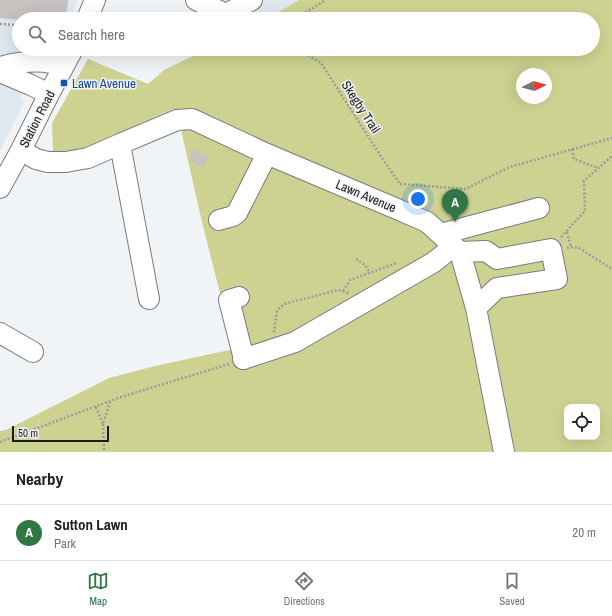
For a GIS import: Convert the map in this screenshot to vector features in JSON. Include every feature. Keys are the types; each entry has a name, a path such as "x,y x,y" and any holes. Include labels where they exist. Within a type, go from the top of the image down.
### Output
{"street":[{"path":"90,12 95,0"},
{"path":"196,0 222,12"},
{"path":"239,12 252,0"},
{"path":"0,66 33,62 51,62 68,58"},
{"name":"Station Road","path":"0,188 68,58"},
{"path":"0,72 32,85 49,94"},
{"name":"Lawn Avenue","path":"21,150 36,159 48,162 66,162 88,158 177,120 192,119 267,154 427,222 452,244"},
{"path":"120,144 150,299"},
{"path":"219,220 233,216 237,213 267,154"},
{"path":"239,297 229,300 243,359 295,342 434,262 452,244 539,208"},
{"path":"452,244 486,251 496,259 551,250 557,279 497,288 476,308"},
{"path":"452,244 476,308 504,452"},
{"path":"0,333 33,352"}],"path":[{"path":"306,12 326,0"},
{"path":"0,24 12,25"},
{"name":"Skegby Trail","path":"310,56 321,63 400,184 466,189 510,167 572,149"},
{"path":"598,168 574,159 572,149 612,138"},
{"path":"551,250 585,212 584,181 612,156"},
{"path":"567,231 571,247"},
{"path":"551,250 571,247 579,248 612,269"},
{"path":"356,259 365,265 370,273"},
{"path":"343,291 350,280 400,262"},
{"path":"287,344 274,332 277,311 284,304 338,290 348,293 356,306"},
{"path":"0,442 110,402 243,359"},
{"path":"104,452 103,424 110,402"},
{"path":"96,407 103,424"}],"shaded area":[{"path":"0,0 78,0 73,12 12,12 12,56 42,56 21,98 24,103 0,151"},
{"path":"217,0 299,0 279,12 240,12"}],"green space":[{"path":"299,0 612,0 612,452 0,452 0,431 6,430 109,378 155,366 234,349 202,222 181,130 173,109 73,153 53,152 52,123 88,59 148,84 164,70 193,56 600,56 600,12 279,12"}],"building":[{"path":"0,0 68,0 67,12 12,12 12,19 0,18"},
{"path":"193,150 209,156 204,167 189,161"}],"place":[{"name":"Lawn Avenue","path":"64,83"},
{"name":"Sutton Lawn","path":"455,222"}]}
